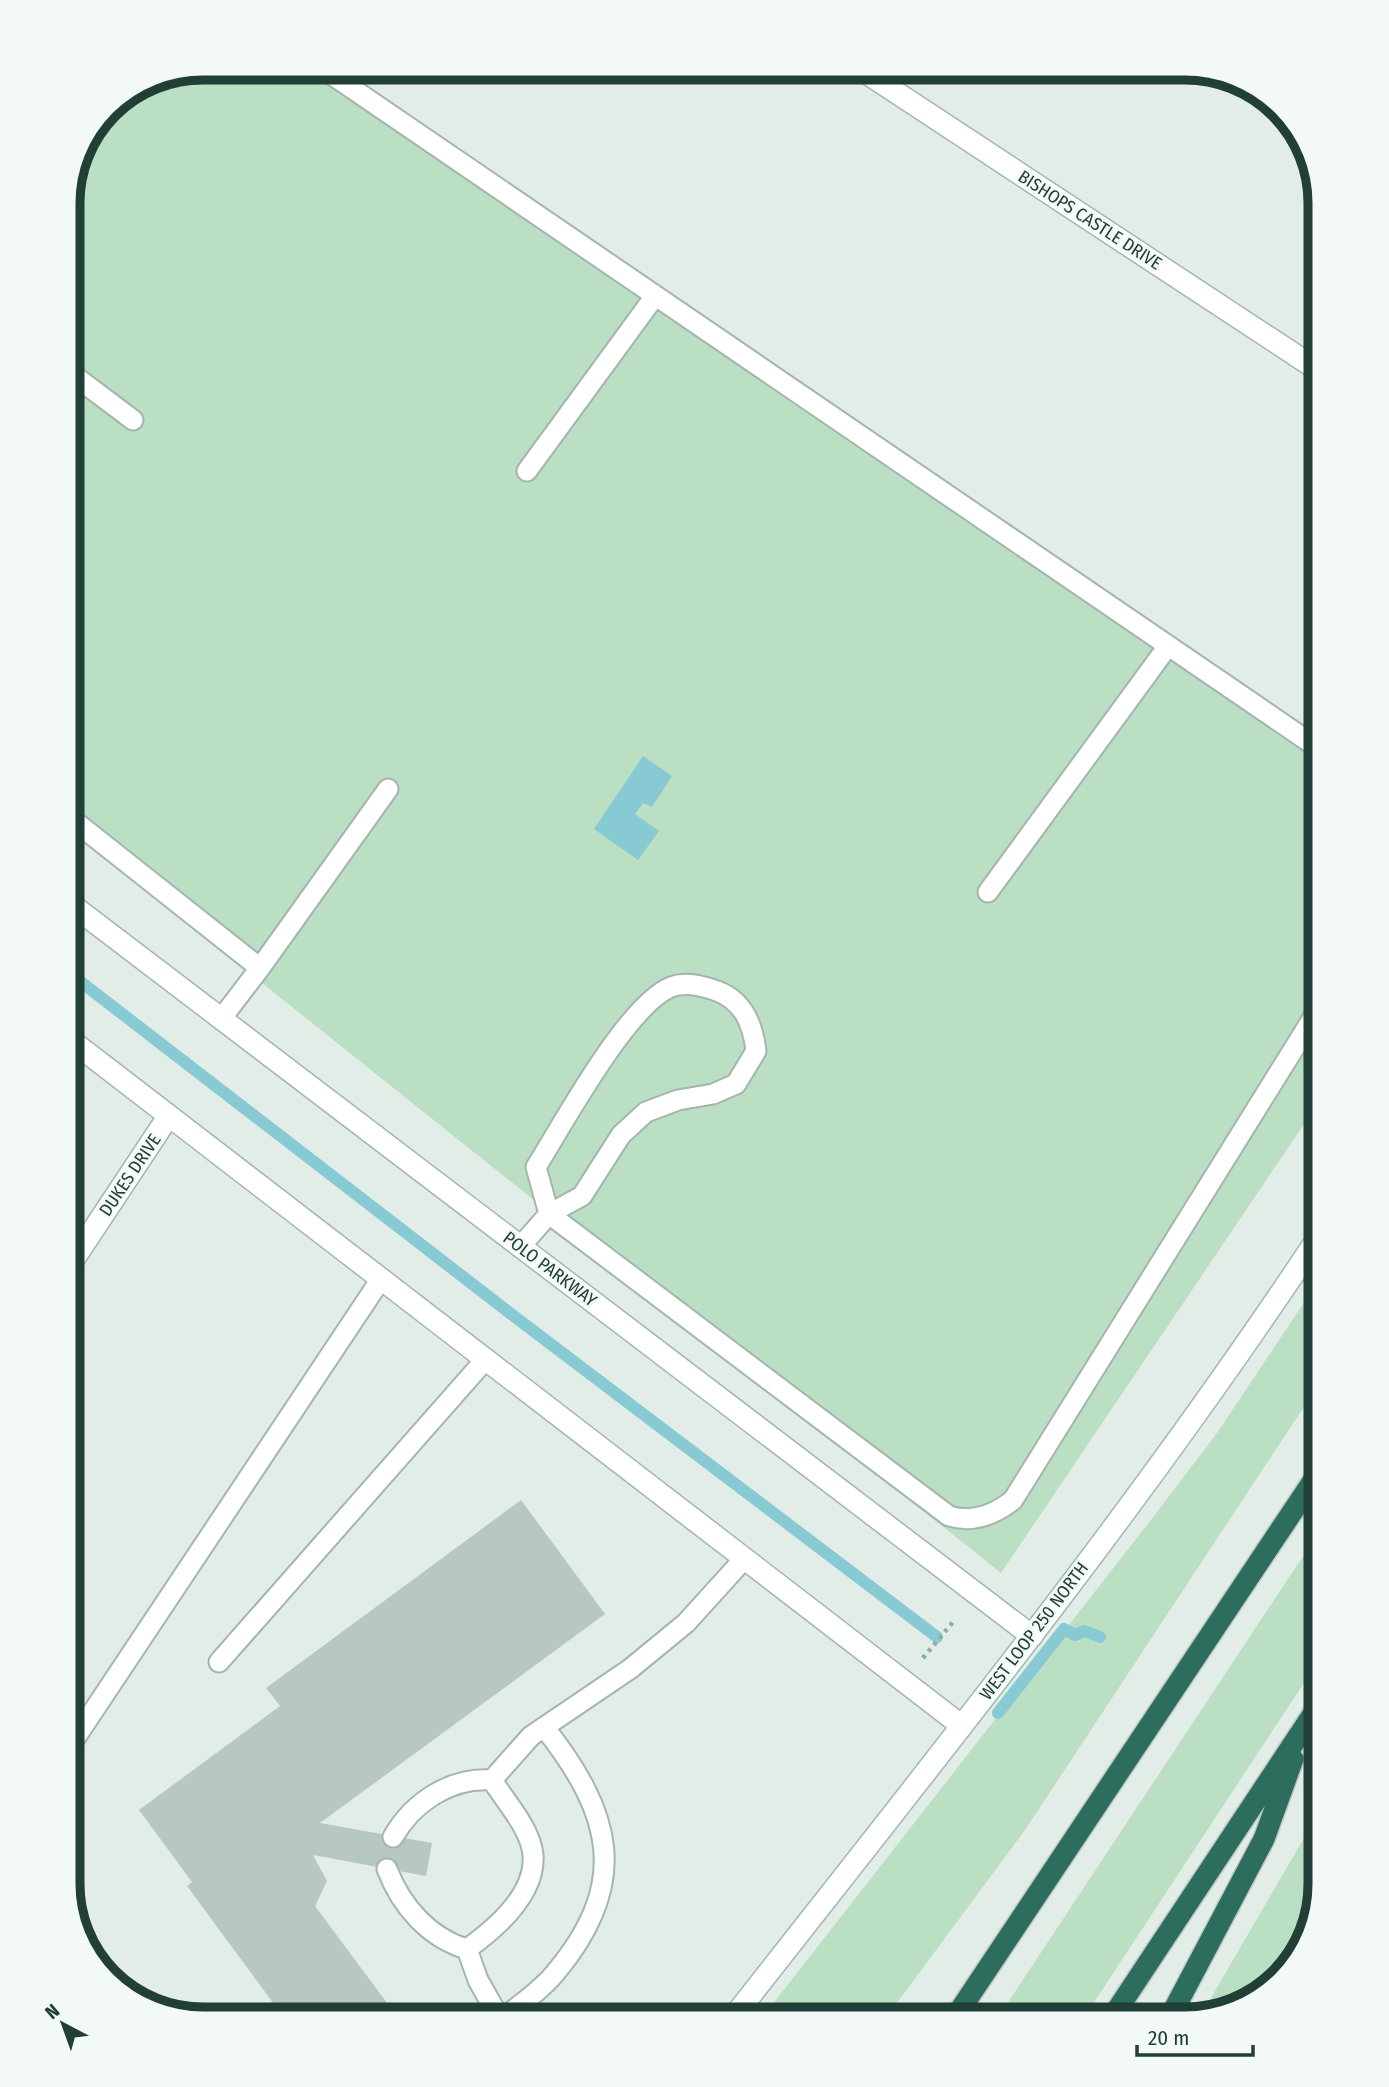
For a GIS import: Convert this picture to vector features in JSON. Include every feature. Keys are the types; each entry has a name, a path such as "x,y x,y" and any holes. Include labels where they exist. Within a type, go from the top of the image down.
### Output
{"highway":[{"path":"962,2007 1308,1488"},
{"path":"1119,2007 1308,1722"},
{"path":"1175,2007 1264,1839 1306,1725"},
{"path":"952,2007 1025,1913"}],"street":[{"name":"BISHOPS CASTLE DRIVE","path":"878,81 1308,363"},
{"name":"POLO PARKWAY","path":"81,912 1032,1636"},
{"path":"80,1048 962,1726"},
{"name":"DUKES DRIVE","path":"80,1249 169,1117"},
{"name":"WEST LOOP 250 NORTH","path":"742,2007 1032,1636 1252,1338 1308,1253"}],"lane":[{"path":"340,80 1308,741"},
{"path":"527,471 656,296"},
{"path":"81,381 133,420"},
{"path":"988,892 1168,646"},
{"path":"220,1019 260,968 388,789"},
{"path":"81,826 260,968"},
{"path":"520,1247 549,1214 582,1196 621,1135 646,1112 678,1100 713,1094 736,1084 756,1051 751,1024 725,994 698,984 671,987 631,1018 536,1167 549,1214 949,1516 962,1520 982,1517 1001,1510 1013,1500 1308,1026"},
{"path":"80,1731 381,1279"},
{"path":"219,1662 485,1360"},
{"path":"492,1780 531,1736 630,1670 686,1623 744,1559"},
{"path":"517,2006 554,1974 582,1936 599,1902 604,1865 597,1816 585,1784 544,1727"},
{"path":"393,1836 405,1815 420,1802 477,1779 492,1780"},
{"path":"467,1949 483,1937 518,1900 531,1874 533,1855 527,1836 492,1780"},
{"path":"387,1869 394,1888 415,1917 449,1943 467,1949"},
{"path":"467,1949 478,1980 494,2006"}],"path":[{"path":"920,1661 953,1622"}],"green space":[{"path":"203,80 350,80 1308,745 1308,1118 1001,1573 81,838 81,195 90,156 101,135 116,116 135,101 172,85"},
{"path":"1308,1296 1308,1401 1025,1830 894,2007 771,2007 1154,1516 1217,1433"},
{"path":"1308,1549 1308,1677 1091,2007 1005,2007"},
{"path":"1308,1831 1307,1900 1299,1931 1292,1945 1273,1971 1260,1981 1233,1997 1207,2004"}],"water":[{"path":"643,756 672,776 652,807 643,803 635,814 659,831 638,860 594,829"}],"building":[{"path":"521,1500 605,1614 320,1823 432,1843 426,1876 313,1855 327,1881 315,1906 389,2006 275,2006 187,1886 192,1882 139,1810 280,1706 266,1688"}],"waterway":[{"path":"81,982 519,1320 937,1637"},
{"path":"998,1713 1064,1629 1075,1635 1084,1631 1100,1637"}]}
